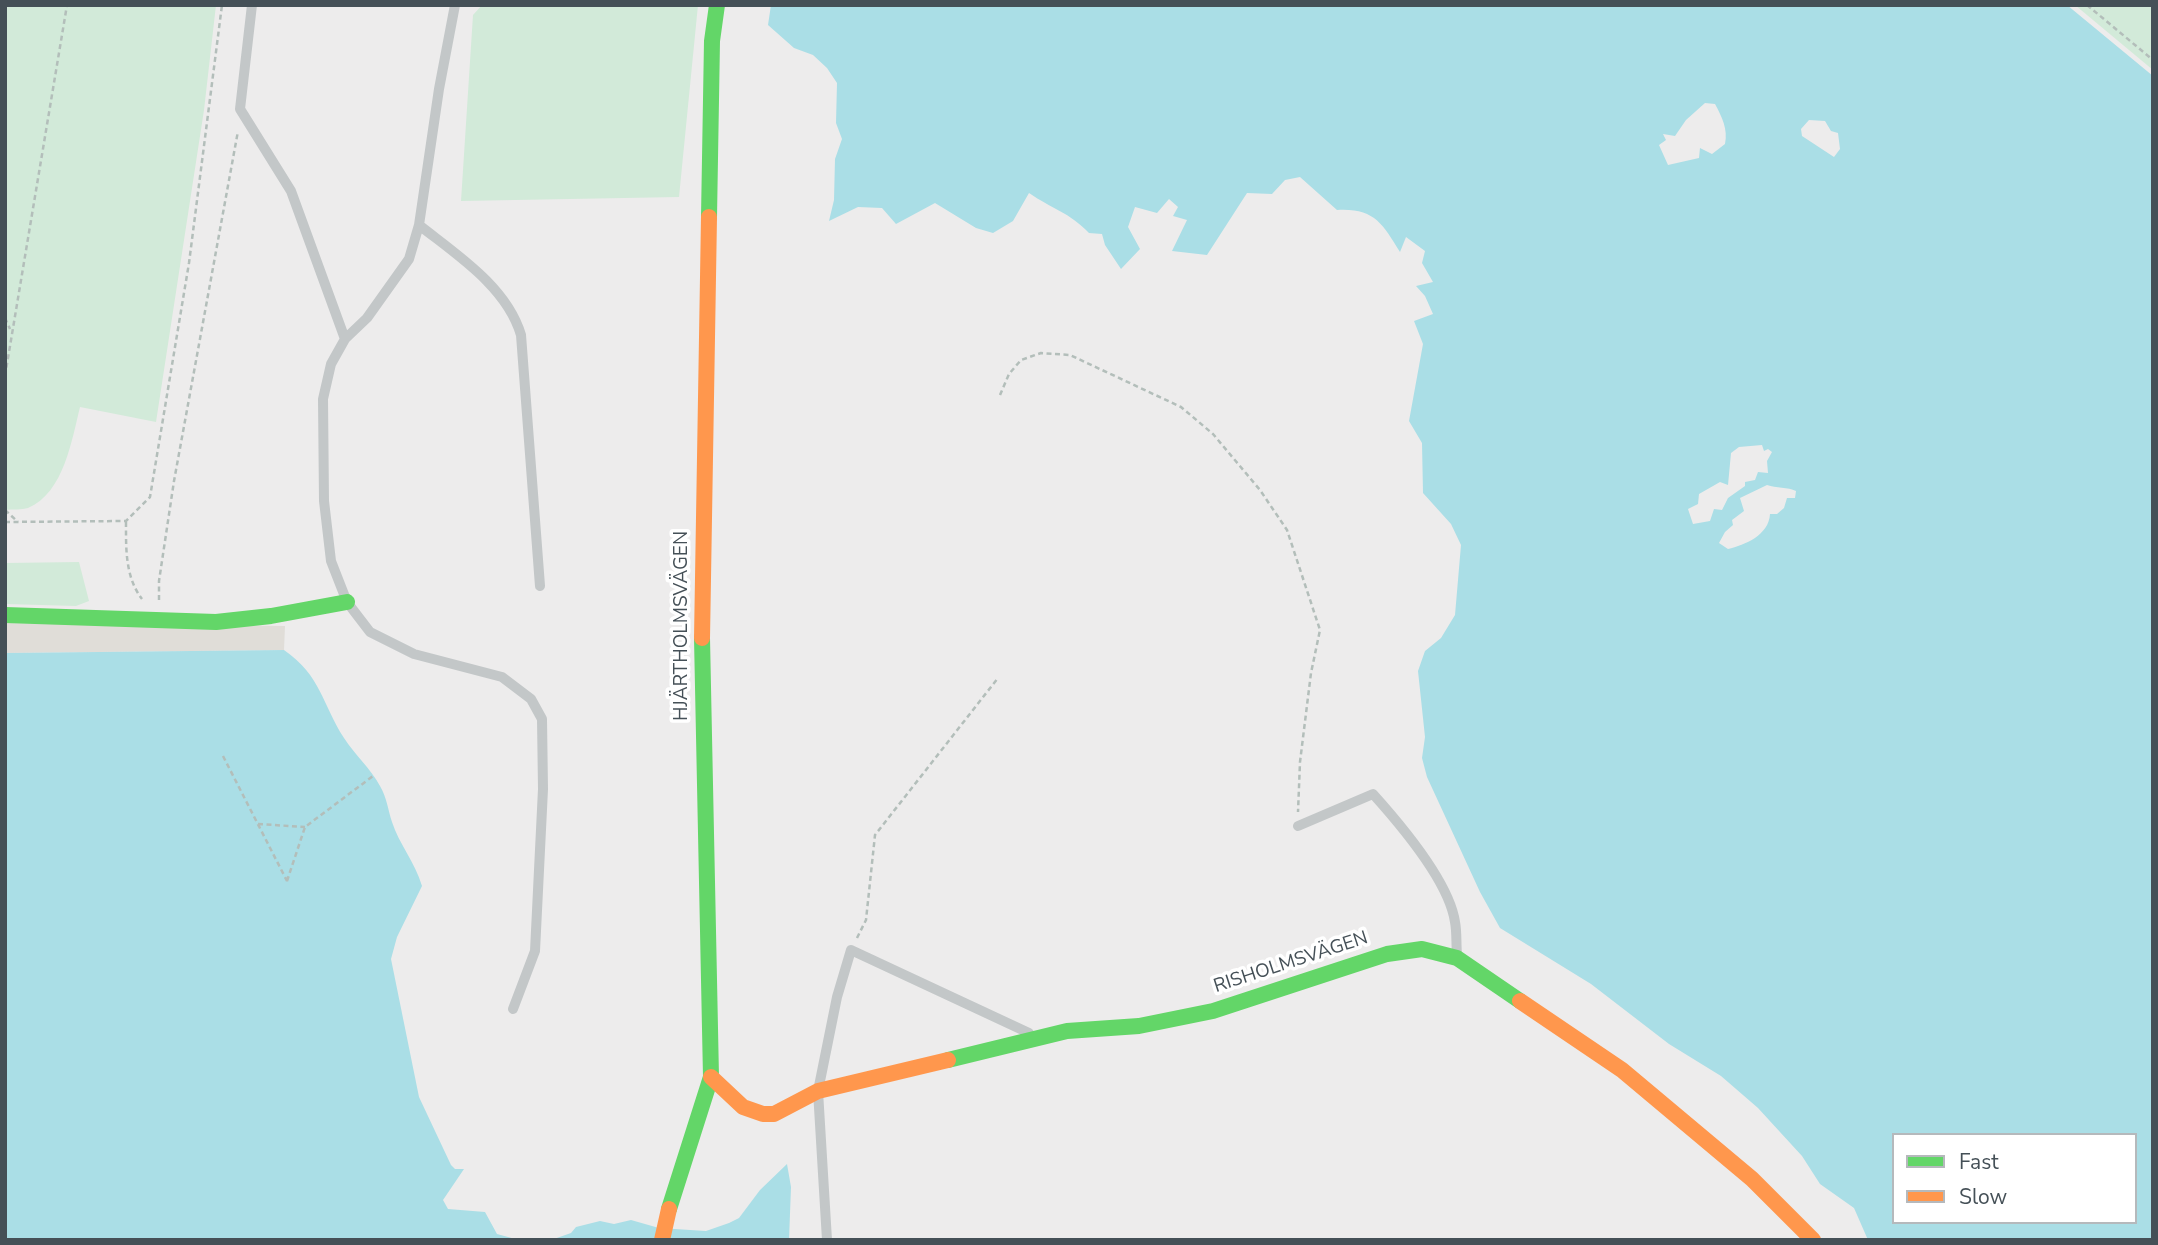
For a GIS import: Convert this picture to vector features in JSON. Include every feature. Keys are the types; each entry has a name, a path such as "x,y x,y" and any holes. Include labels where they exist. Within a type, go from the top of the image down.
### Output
{"street":[{"name":"HJÄRTHOLMSVÄGEN","path":"662,1240 669,1209 711,1077 706,943 702,627 712,41 718,5"},
{"path":"5,615 57,614 159,621 245,620 347,602"},
{"name":"RISHOLMSVÄGEN","path":"711,1077 726,1098 751,1111 782,1113 818,1091 1067,1031 1139,1026 1213,1011 1387,954 1422,949 1457,958 1622,1070 1752,1179 1813,1240"}],"lane":[{"path":"251,5 240,109 291,191 345,339"},
{"path":"455,5 439,89 419,225 410,259 367,318 345,339 331,364 323,398 324,501 331,561 347,602 370,632 414,654 502,677 531,699 542,719 543,789 535,951 513,1009"},
{"path":"419,225 474,269 515,315 521,335 540,586"},
{"path":"1298,826 1373,794 1397,820 1442,888 1455,919 1457,958"},
{"path":"827,1240 818,1091 836,997 851,950 1040,1038"}],"path":[{"path":"5,376 67,5"},
{"path":"5,522 126,521 150,497 189,264 222,5"},
{"path":"2087,5 2153,60"},
{"path":"159,621 159,581 174,481 200,350 240,109"},
{"path":"5,318 11,332"},
{"path":"1000,396 1009,374 1021,360 1041,353 1070,355 1181,407 1213,433 1260,489 1287,530 1321,630 1311,673 1300,762 1298,826"},
{"path":"5,510 18,522"},
{"path":"126,521 126,556 134,588 142,599"},
{"path":"851,950 866,920 875,835 998,678"},
{"path":"223,756 287,881 305,827 373,776"},
{"path":"258,824 305,827"}],"green space":[{"path":"5,5 216,5 204,110 156,422 80,407 70,449 50,490 40,501 28,508 5,510"},
{"path":"482,5 698,5 679,197 461,201 473,15"},
{"path":"2075,5 2153,5 2153,70"},
{"path":"79,562 89,601 76,606 5,604 5,563"}],"sand":[{"path":"5,623 285,626 284,650 5,653"}],"water":[{"path":"771,5 2067,5 2153,76 2153,1240 1868,1240 1854,1208 1820,1184 1802,1156 1758,1108 1721,1076 1669,1044 1591,984 1500,928 1480,892 1427,777 1422,758 1425,737 1418,671 1425,651 1441,638 1455,615 1461,545 1451,524 1423,493 1422,443 1409,421 1423,344 1414,321 1433,314 1425,296 1416,286 1433,282 1422,263 1425,251 1406,237 1400,252 1376,219 1360,212 1337,210 1300,177 1285,180 1272,194 1247,193 1207,255 1172,251 1187,220 1173,216 1178,207 1169,199 1157,213 1135,207 1128,227 1140,249 1121,269 1105,245 1102,234 1089,233 1067,215 1029,193 1013,221 993,233 976,228 935,203 896,224 882,208 858,207 829,221 834,200 835,159 842,139 836,123 837,83 827,68 813,55 794,48 768,25","holes":["1705,103 1715,104 1722,118 1725,144 1712,154 1700,148 1699,158 1668,165 1659,145 1666,140 1663,134 1675,136 1686,120","1809,120 1825,121 1831,131 1838,133 1840,149 1834,157 1802,136 1801,129","1762,445 1764,451 1768,449 1772,452 1767,461 1768,473 1758,472 1755,480 1745,482 1745,486 1728,498 1722,510 1714,509 1710,521 1693,524 1688,509 1698,504 1699,494 1720,482 1728,485 1731,453 1739,447","1767,485 1796,491 1795,498 1787,498 1784,508 1777,514 1770,514 1761,533 1742,545 1728,549 1719,543 1733,525 1732,520 1744,511 1740,498"]},
{"path":"284,650 297,660 314,680 344,738 380,786 395,830 422,886 397,937 391,959 419,1097 451,1165 455,1169 464,1169 443,1200 448,1209 485,1212 497,1234 519,1240 5,1240 5,653"},
{"path":"787,1164 791,1187 789,1240 551,1240 571,1233 576,1227 600,1221 614,1224 631,1220 659,1228 706,1231 739,1218 760,1190"}],"traffic: fast":[{"path":"709,217 712,41 717,5"},
{"path":"5,615 216,622 271,616 347,602"},
{"path":"669,1209 711,1077 702,638"},
{"path":"948,1060 1067,1031 1139,1026 1213,1011 1387,954 1422,949 1457,958 1520,1001"}],"traffic: slow":[{"path":"702,638 709,217"},
{"path":"1520,1001 1622,1070 1752,1179 1813,1240"},
{"path":"711,1077 743,1107 763,1114 774,1114 818,1091 948,1060"},
{"path":"662,1240 669,1209"}]}
